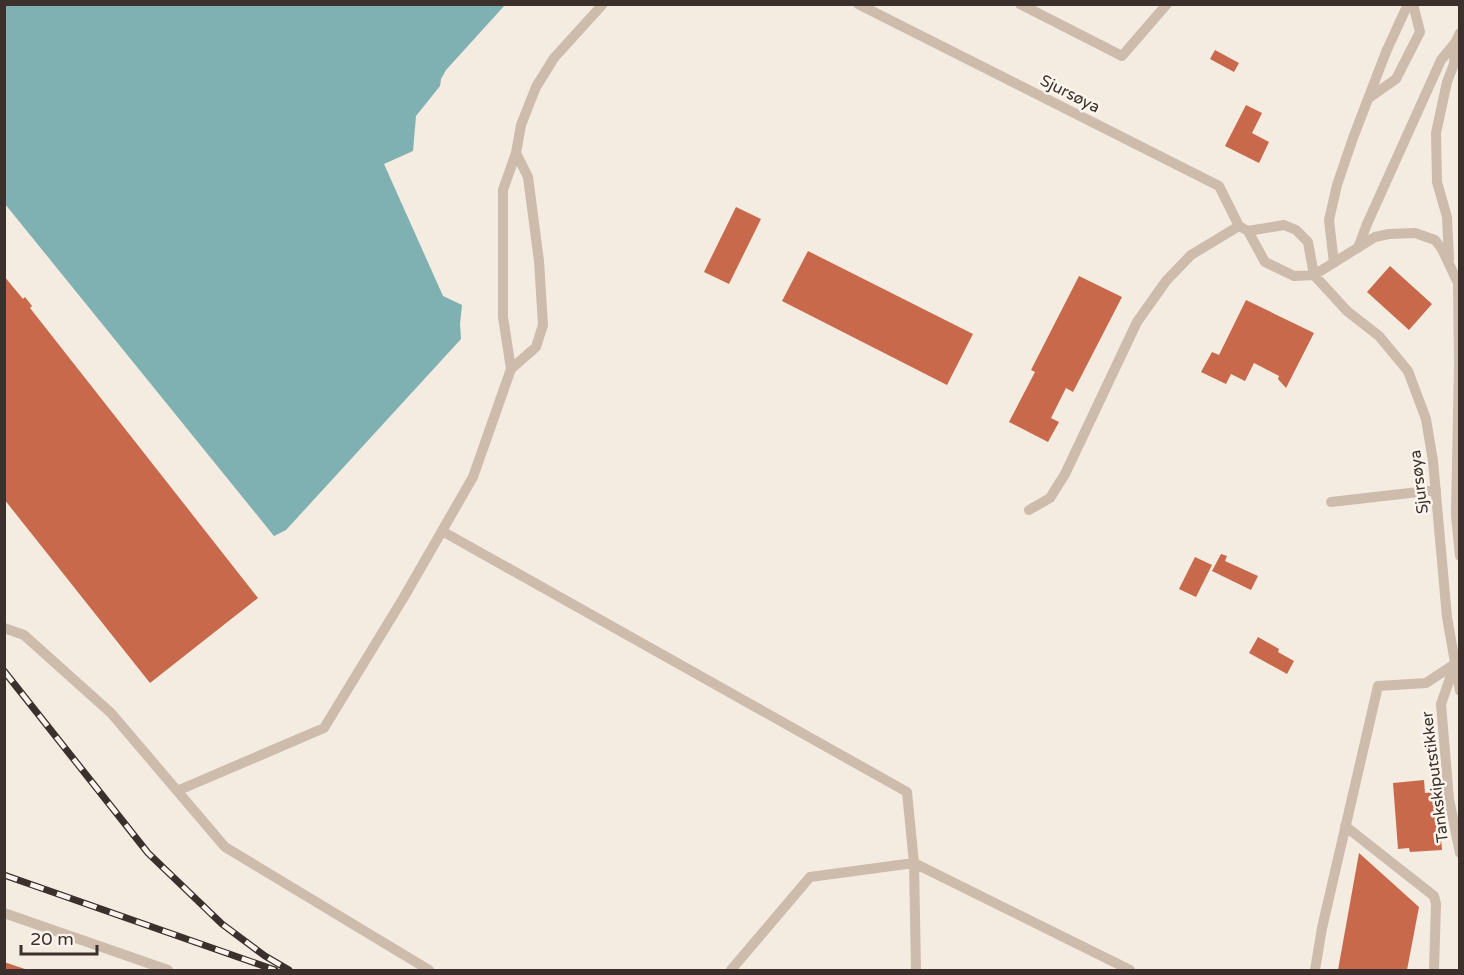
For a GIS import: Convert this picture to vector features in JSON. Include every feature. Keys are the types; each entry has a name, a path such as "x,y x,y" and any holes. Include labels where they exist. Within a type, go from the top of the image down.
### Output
{"lane":[{"path":"177,791 324,728 473,477 511,369 503,317 503,190 516,153 521,125 537,87 554,58 603,4"},
{"name":"Sjursøya","path":"858,4 1219,186 1265,262 1294,276 1314,275 1382,236 1415,233 1435,240 1449,259 1458,284 1456,515 1460,556"},
{"path":"1020,4 1122,56 1167,4"},
{"path":"1334,263 1329,220 1340,176 1386,52 1408,4"},
{"path":"1368,98 1396,79 1420,32 1413,4"},
{"name":"Sjursøya","path":"1358,248 1441,60 1457,38"},
{"name":"Sjursøya","path":"1449,259 1447,217 1437,182 1436,133 1447,82 1454,64 1457,38"},
{"path":"511,369 536,347 543,325 539,261 528,177 516,153"},
{"path":"1029,510 1050,498 1065,474 1137,321 1166,281 1191,255 1243,228 1284,225 1296,230 1308,242 1314,275"},
{"name":"Sjursøya","path":"1314,275 1347,311 1379,336 1408,371 1426,419 1436,490 1447,618 1460,691"},
{"path":"1331,502 1436,490"},
{"path":"442,531 907,792 914,863 916,970"},
{"path":"4,628 24,635 111,713 225,847 429,970"},
{"path":"1315,970 1322,928 1378,686 1426,683 1455,664"},
{"name":"Tankskiputstikker","path":"1455,664 1441,704 1449,799 1460,853"},
{"path":"1345,826 1434,896 1436,904 1434,970"},
{"path":"731,970 810,878 914,863 1130,970"},
{"path":"4,913 168,970"}],"water":[{"path":"4,5 505,5 446,70 440,86 416,116 413,151 384,164 443,296 462,305 461,339 286,530 274,536 5,204"}],"building":[{"path":"1215,50 1239,63 1234,72 1210,59"},
{"path":"1246,105 1262,113 1252,133 1269,142 1259,163 1225,146"},
{"path":"736,207 761,219 729,284 704,272"},
{"path":"808,251 973,334 947,385 782,301"},
{"path":"1390,266 1432,304 1409,330 1367,292"},
{"path":"4,276 23,299 25,297 32,306 30,308 258,598 150,683 4,499"},
{"path":"1079,276 1122,297 1073,392 1066,388 1051,418 1059,422 1048,442 1009,422 1035,372 1031,370"},
{"path":"1246,300 1314,333 1286,388 1278,379 1279,376 1254,363 1245,381 1231,374 1226,384 1201,372 1212,352 1219,355"},
{"path":"1221,554 1227,556 1225,561 1258,576 1251,590 1212,571"},
{"path":"1195,557 1212,565 1196,597 1179,589"},
{"path":"1258,637 1294,661 1287,674 1249,653"},
{"path":"1424,780 1425,793 1440,791 1442,850 1410,852 1409,848 1398,849 1393,783"},
{"path":"1359,853 1419,907 1407,970 1338,970"},
{"path":"4,962 28,970 4,970"}],"railway":[{"path":"4,671 148,853 222,924 265,956 289,970"},
{"path":"4,875 275,970"}]}
